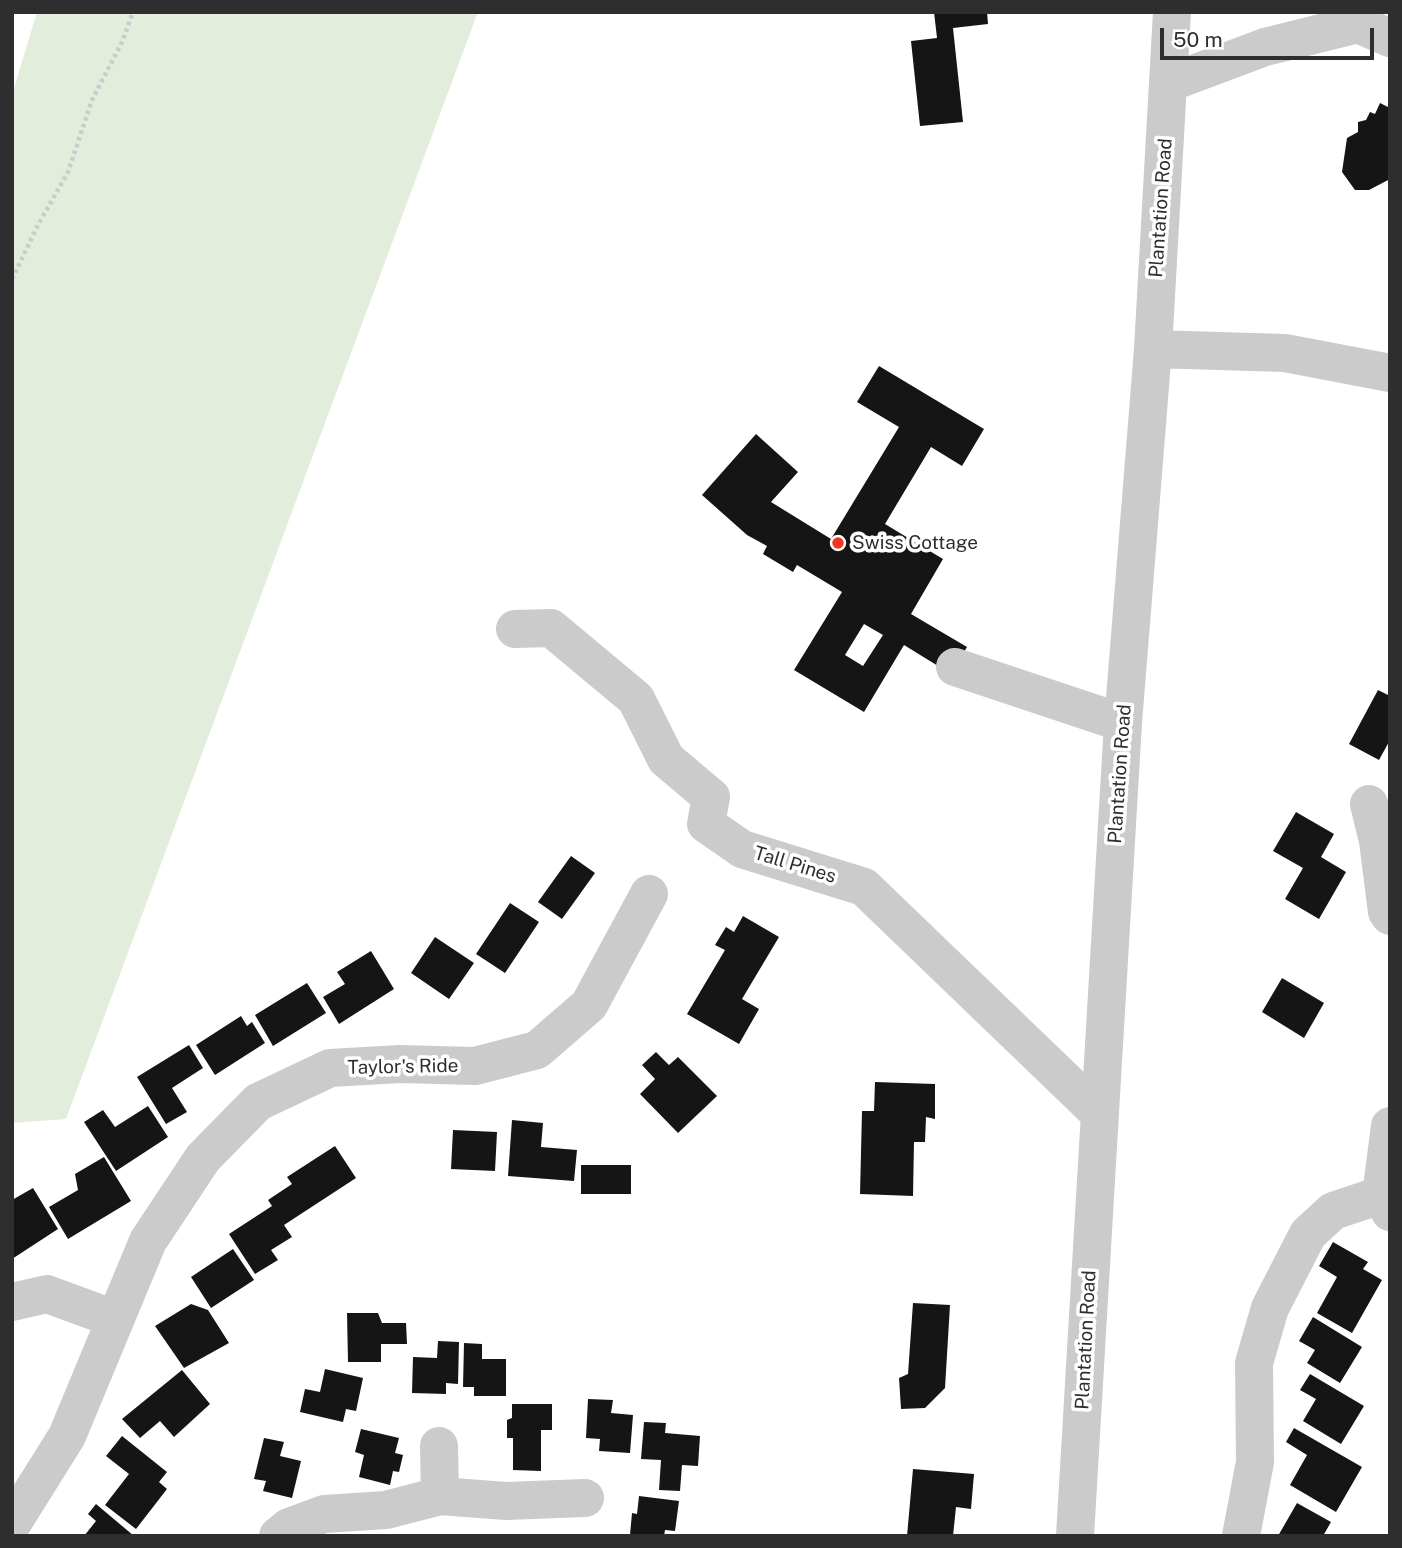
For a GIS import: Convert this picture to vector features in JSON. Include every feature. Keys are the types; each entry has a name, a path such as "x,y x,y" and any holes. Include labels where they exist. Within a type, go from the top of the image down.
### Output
{"street":[{"name":"Plantation Road","path":"1075,1536 1123,723 1153,349 1172,12"},
{"path":"1169,83 1265,47 1359,24 1390,38"},
{"path":"1153,349 1285,353 1390,373"},
{"name":"Tall Pines","path":"515,629 551,628 636,699 666,759 711,797 706,824 742,849 864,887 1100,1114"},
{"path":"955,667 1123,723"},
{"path":"1369,804 1378,841 1387,912 1390,916"},
{"name":"Taylor's Ride","path":"12,1524 67,1436 148,1241 203,1158 258,1102 330,1068 400,1064 475,1066 537,1050 589,1005 649,894"},
{"path":"1241,1536 1255,1462 1254,1363 1270,1308 1308,1234 1333,1211 1385,1204 1390,1126"},
{"path":"12,1302 47,1294 115,1319"},
{"path":"439,1446 440,1496"},
{"path":"278,1536 289,1527 324,1514 386,1510 440,1496 506,1501 586,1498"}],"path":[{"path":"12,279 38,225 68,173 92,100 122,42 133,12"}],"green space":[{"path":"37,12 478,12 66,1119 12,1123 12,95"}],"building":[{"path":"934,12 987,12 988,24 953,28 963,122 920,126 911,41 937,38"},
{"path":"1380,103 1390,108 1390,179 1369,190 1355,190 1342,172 1347,138 1358,132 1358,122 1366,120 1370,112 1375,114"},
{"name":"Swiss Cottage","path":"879,366 984,429 962,466 931,447 885,524 943,559 911,614 967,647 951,674 904,645 864,712 794,670 842,592 797,565 793,572 763,554 767,546 747,535 702,495 756,434 798,472 771,502 831,539 899,427 857,402","holes":["864,624 883,635 863,666 845,655"]},
{"path":"1378,690 1390,696 1390,740 1379,760 1349,744"},
{"path":"1296,812 1334,834 1321,857 1346,872 1319,919 1285,899 1303,868 1273,851"},
{"path":"571,856 595,873 562,919 538,902"},
{"path":"510,903 539,922 505,973 476,954"},
{"path":"743,916 779,937 742,999 759,1009 739,1044 687,1014 725,950 715,945 726,927 734,932"},
{"path":"435,937 474,963 449,999 411,973"},
{"path":"371,951 394,989 339,1024 323,997 345,984 337,972"},
{"path":"1282,978 1324,1003 1304,1038 1262,1012"},
{"path":"307,983 326,1013 273,1046 255,1015"},
{"path":"241,1016 247,1026 252,1022 265,1043 215,1075 196,1045"},
{"path":"189,1045 203,1068 172,1088 187,1112 166,1124 137,1077"},
{"path":"656,1052 669,1065 678,1057 717,1096 678,1133 640,1094 655,1079 642,1065"},
{"path":"875,1082 935,1084 935,1119 926,1117 925,1142 914,1142 913,1196 860,1194 862,1111 874,1111"},
{"path":"148,1106 168,1137 116,1171 84,1122 103,1110 115,1127"},
{"path":"512,1120 543,1123 541,1147 577,1150 574,1181 508,1176"},
{"path":"453,1130 497,1132 495,1171 451,1169"},
{"path":"335,1146 356,1178 284,1225 292,1237 271,1250 278,1260 255,1274 229,1234 272,1206 268,1200 292,1184 287,1177"},
{"path":"104,1157 131,1201 68,1239 49,1207 78,1190 75,1174"},
{"path":"581,1165 631,1165 631,1194 581,1194"},
{"path":"33,1188 58,1229 12,1259 12,1200"},
{"path":"1333,1242 1368,1262 1363,1269 1382,1280 1352,1333 1317,1313 1337,1277 1319,1266"},
{"path":"233,1249 254,1280 211,1308 191,1277"},
{"path":"913,1303 950,1305 945,1388 925,1408 901,1409 899,1378 908,1374"},
{"path":"191,1304 208,1310 229,1343 184,1368 155,1326"},
{"path":"347,1313 378,1313 382,1323 406,1323 407,1344 381,1344 381,1362 348,1362"},
{"path":"1313,1317 1362,1347 1340,1383 1307,1363 1315,1350 1299,1341"},
{"path":"438,1341 459,1342 458,1384 446,1383 446,1394 412,1393 413,1357 437,1358"},
{"path":"464,1343 482,1344 482,1359 506,1359 506,1396 474,1396 474,1387 463,1387"},
{"path":"325,1369 363,1378 356,1411 346,1409 343,1422 300,1412 305,1389 320,1392"},
{"path":"182,1370 210,1404 174,1437 160,1421 140,1438 122,1419"},
{"path":"1310,1374 1364,1406 1341,1444 1303,1421 1316,1399 1300,1390"},
{"path":"588,1399 613,1400 611,1413 633,1415 630,1453 599,1451 600,1439 586,1438"},
{"path":"512,1404 552,1404 552,1430 541,1430 541,1471 513,1470 513,1438 507,1438 507,1420 512,1418"},
{"path":"644,1422 666,1423 665,1433 700,1436 698,1466 682,1465 680,1491 659,1490 661,1460 641,1459"},
{"path":"1294,1428 1362,1467 1336,1512 1290,1485 1307,1455 1286,1442"},
{"path":"361,1429 399,1438 395,1453 403,1455 399,1472 393,1471 390,1485 359,1477 364,1455 355,1452"},
{"path":"122,1436 167,1472 159,1482 167,1489 136,1529 105,1505 129,1474 106,1456"},
{"path":"264,1438 284,1442 280,1456 301,1461 292,1498 263,1491 266,1481 254,1479"},
{"path":"913,1469 974,1474 971,1509 956,1507 953,1536 907,1536"},
{"path":"639,1496 679,1501 675,1531 665,1530 664,1536 630,1535 632,1513 637,1514"},
{"path":"1297,1503 1331,1522 1323,1536 1278,1536"},
{"path":"96,1504 134,1536 84,1536 96,1521 88,1514"}],"place":[{"name":"Swiss Cottage","path":"838,543"}]}
